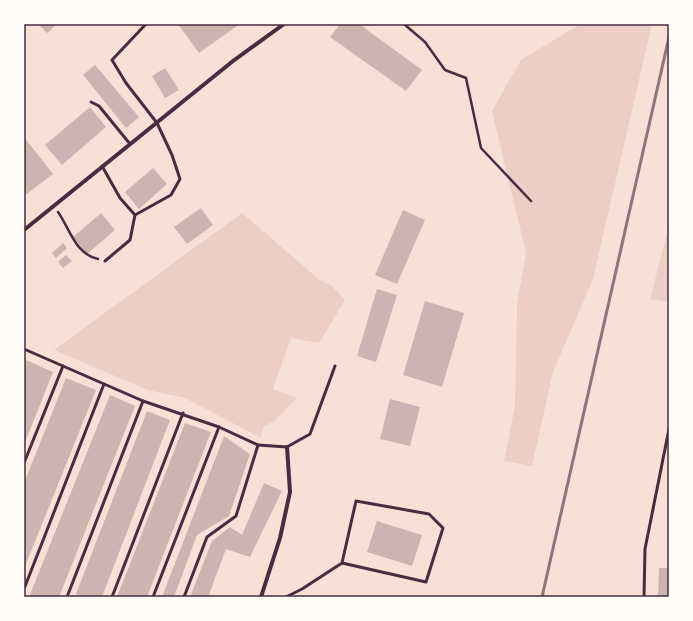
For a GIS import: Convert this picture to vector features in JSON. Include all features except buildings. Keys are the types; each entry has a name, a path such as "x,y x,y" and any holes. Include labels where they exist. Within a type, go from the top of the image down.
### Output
{"street":[{"path":"25,228 233,61 284,24"},
{"path":"261,597 280,538 290,492 287,448"}],"lane":[{"path":"105,261 130,240 135,215 171,195 180,180 172,155 157,122 126,82 112,60 146,24"},
{"path":"91,102 99,106 130,144"},
{"path":"102,166 120,198 135,215"},
{"path":"24,350 143,401 219,426 258,445 287,448 310,434 335,366"},
{"path":"24,464 63,366"},
{"path":"24,589 104,384"},
{"path":"67,597 143,401"},
{"path":"112,597 183,413"},
{"path":"153,597 219,426"},
{"path":"644,597 645,549 669,429"},
{"path":"184,597 207,537 236,516 258,445"},
{"path":"286,597 302,589 342,563 356,501 429,514 443,528 426,582 342,563"}],"path":[{"path":"404,24 425,42 445,70 466,78 481,148 531,201"},
{"path":"54,206 71,236 88,256 105,261"}],"shaded area":[{"path":"580,24 652,24 593,279 553,372 532,466 504,461 515,406 517,304 526,253 492,111 521,60"},
{"path":"242,213 321,281 332,286 345,300 319,343 291,338 273,389 297,398 275,421 264,426 261,438 185,398 148,390 54,350"},
{"path":"669,226 669,302 650,299"}],"railway":[{"path":"542,597 669,37"}]}
